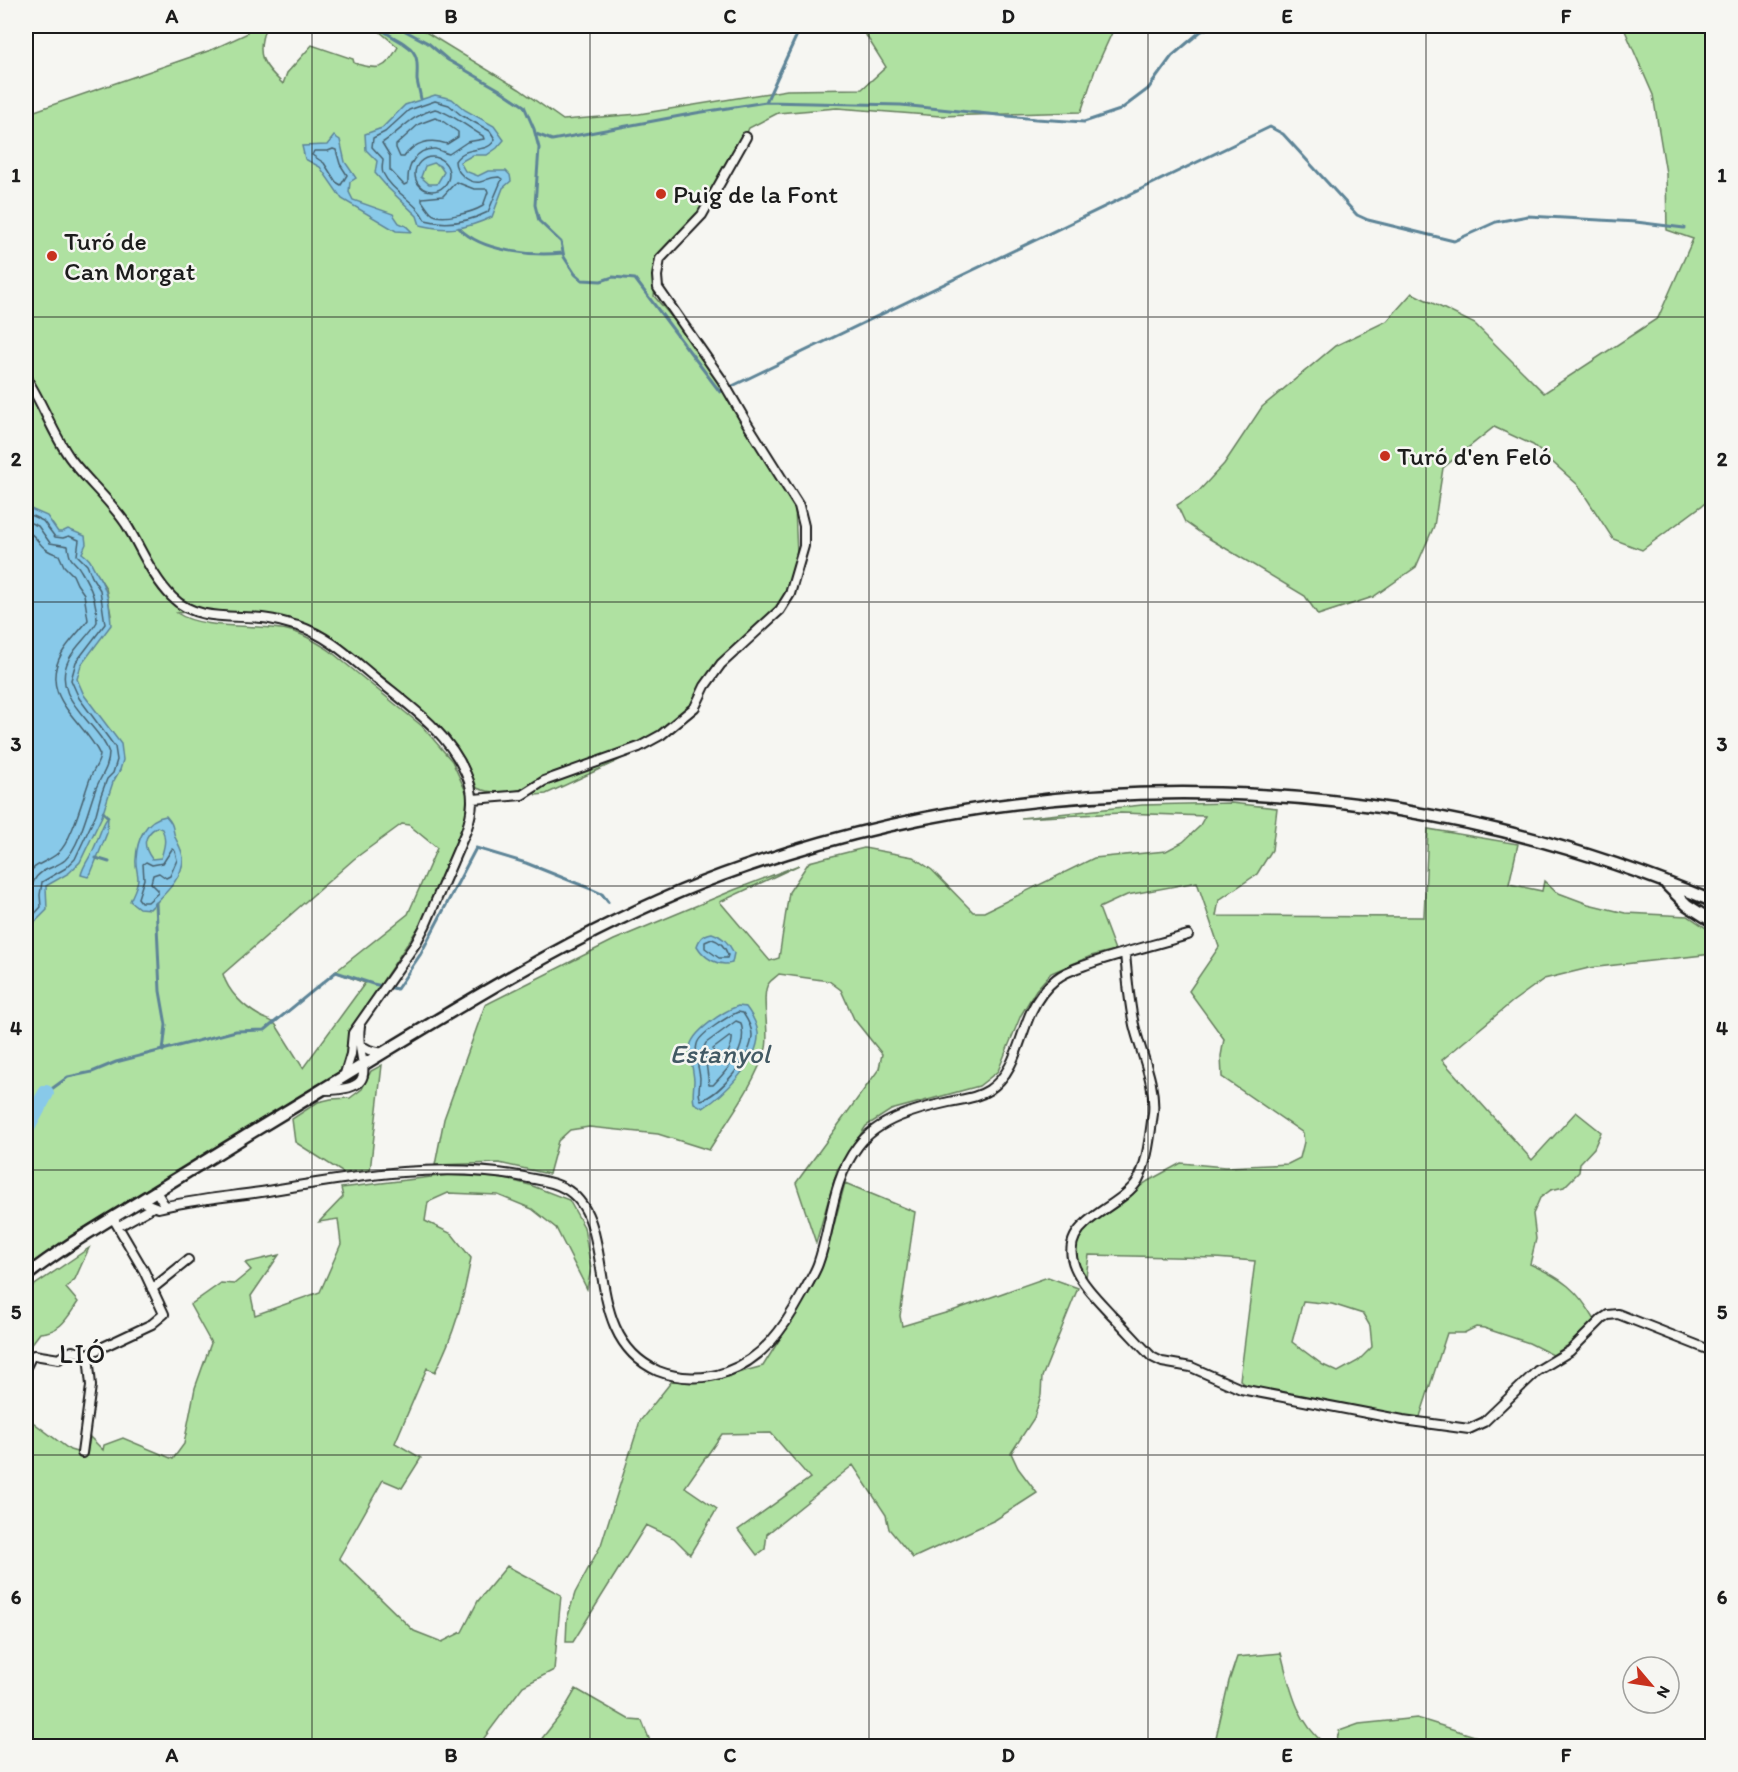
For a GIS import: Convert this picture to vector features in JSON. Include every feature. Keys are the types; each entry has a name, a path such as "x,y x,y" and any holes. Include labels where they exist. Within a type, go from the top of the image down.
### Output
{"main road":[{"path":"26,1276 73,1243 116,1222 140,1201 321,1090 466,1002 582,937 719,876 837,839 939,816 1006,804 1120,794 1198,793 1280,796 1340,802 1391,808 1479,824 1560,846 1662,880 1713,901"},
{"path":"1662,880 1687,905 1713,921"}],"street":[{"path":"473,799 522,795 544,782 639,747 661,735 695,707 705,686 721,664 773,618 790,594 804,546 804,526 800,506 722,380 658,288 657,276 660,259 702,216 746,136"},
{"path":"26,378 69,458 124,522 172,598 196,613 264,618 284,622 301,627 332,642 428,721 453,750 464,768 472,789 473,799 471,818 466,831 416,943 353,1033 351,1054 344,1077"},
{"path":"26,1367 30,1357 34,1355 59,1359 72,1351 88,1354 152,1324 164,1314 116,1222 153,1207 407,1172 491,1171 551,1182 576,1197 586,1209 609,1311 621,1339 633,1355 667,1375 706,1377 726,1372 760,1353 777,1337 791,1314 818,1266 844,1168 857,1147 871,1131 921,1108 972,1098 988,1090 1002,1079 1012,1062 1033,1009 1046,988 1059,976 1074,969 1188,935"},
{"path":"1125,953 1134,1025 1151,1089 1153,1111 1146,1153 1138,1180 1131,1190 1100,1210 1082,1226 1071,1244 1072,1258 1086,1287 1152,1357 1162,1362 1191,1367 1241,1389 1403,1420 1469,1428 1484,1422 1537,1371 1570,1350 1608,1315 1618,1314 1713,1351"},
{"path":"321,1090 340,1090 352,1087 363,1076 364,1064 358,1040 361,1022"},
{"path":"360,1045 382,1053"},
{"path":"351,1054 364,1064"},
{"path":"156,1191 165,1206"},
{"path":"140,1201 153,1207"},
{"path":"152,1289 188,1260"},
{"path":"82,1453 91,1386 88,1354"}],"green space":[{"path":"250,26 266,26 261,52 265,65 283,84 287,73 312,45 353,59 354,63 376,68 385,64 398,47 373,26 416,26 519,89 563,120 639,114 787,90 862,89 886,67 864,32 864,26 1115,26 1095,70 1081,112 940,116 837,108 778,113 749,128 739,151 722,174 691,227 657,268 654,296 696,346 720,381 795,507 797,555 790,583 781,604 746,646 713,679 686,714 650,742 617,761 546,794 536,795 529,787 516,791 490,792 477,788 470,769 460,753 423,710 322,632 287,619 208,612 177,613 200,622 293,631 329,650 422,726 452,761 467,794 466,813 462,830 422,922 350,1030 341,1071 69,1237 26,1267 26,920 71,681 111,615 106,588 97,574 26,527 26,114 211,50 246,34","holes":["402,824 409,825 437,848 408,914 335,972 365,983 303,1068 276,1025 243,1004 233,993 223,974 354,859"]},
{"path":"1623,26 1712,26 1712,498 1642,550 1613,539 1578,485 1533,445 1494,427 1443,468 1434,526 1416,567 1373,597 1318,615 1305,596 1185,522 1177,505 1198,492 1224,464 1262,407 1335,346 1387,321 1412,293 1475,324 1544,393 1658,318 1693,239 1667,230 1666,173 1653,95"},
{"path":"1231,803 1277,808 1272,850 1257,874 1219,900 1216,916 1424,917 1428,829 1518,844 1509,884 1542,891 1544,881 1556,892 1588,904 1625,913 1688,916 1712,932 1712,954 1589,968 1544,979 1512,1002 1442,1060 1532,1160 1576,1112 1601,1132 1594,1148 1580,1163 1579,1172 1564,1187 1551,1190 1540,1198 1533,1214 1536,1239 1530,1264 1568,1286 1582,1300 1595,1320 1567,1346 1553,1355 1529,1343 1484,1328 1476,1327 1464,1333 1447,1333 1417,1426 1254,1392 1240,1380 1255,1261 1089,1255 1086,1277 1077,1262 1076,1246 1083,1231 1106,1210 1148,1181 1181,1163 1225,1167 1288,1164 1300,1158 1304,1142 1303,1133 1222,1077 1221,1056 1224,1039 1189,991 1219,947 1197,882 1127,895 1099,908 1115,950 1091,956 1051,973 1036,990 1021,1015 998,1071 979,1086 891,1110 866,1126 837,1170 816,1243 796,1183 879,1069 882,1054 854,1019 841,990 829,981 779,974 769,983 765,995 766,1048 755,1075 709,1150 658,1134 589,1127 570,1130 558,1141 549,1174 499,1163 435,1165 444,1119 485,1005 614,940 799,865 720,902 770,961 779,958 789,892 809,862 864,848 913,857 932,870 973,912 984,912 1094,858 1166,851 1183,842 1199,827 1205,816 1121,813 1021,818 1142,805","holes":["1303,1301 1332,1304 1363,1314 1370,1326 1372,1347 1358,1361 1338,1372 1323,1365 1292,1342"]},
{"path":"382,1065 370,1171 345,1174 295,1142 292,1119 318,1102 350,1098 362,1089 371,1071"},
{"path":"448,1175 501,1178 530,1185 569,1200 584,1227 591,1269 587,1289 556,1228 532,1209 498,1195 448,1193 428,1202 425,1221 452,1234 471,1258 461,1303 442,1358 435,1372 427,1368 395,1443 421,1458 402,1488 383,1480 339,1558 414,1631 442,1642 462,1632 478,1601 507,1566 561,1595 554,1670 523,1686 484,1738 481,1746 26,1746 26,1417 70,1450 87,1455 90,1437 103,1450 104,1445 123,1438 173,1459 184,1444 195,1388 211,1343 190,1305 221,1283 234,1284 251,1270 245,1263 279,1255 251,1296 255,1315 320,1292 341,1244 338,1219 319,1222 343,1197 341,1188"},
{"path":"845,1183 915,1212 900,1316 902,1326 1048,1277 1078,1288 1042,1377 1041,1395 1034,1418 1011,1453 1018,1468 1037,1493 995,1520 913,1558 889,1529 886,1515 853,1465 767,1534 765,1549 757,1555 738,1530 810,1478 771,1433 722,1434 685,1487 717,1509 690,1554 674,1538 646,1525 573,1642 566,1642 567,1619 575,1593 601,1545 640,1421 672,1381 715,1379 763,1366 814,1284 825,1259"},
{"path":"89,1248 75,1279 66,1288 78,1302 63,1323 53,1330 40,1333 27,1350 26,1291"},
{"path":"1281,1653 1291,1691 1301,1714 1315,1735 1325,1744 1337,1739 1339,1731 1359,1724 1417,1718 1481,1738 1479,1746 1214,1746 1237,1657"},
{"path":"576,1689 630,1720 642,1721 652,1746 536,1746 562,1713"}],"water":[{"path":"435,95 452,99 465,110 494,126 504,140 497,148 487,155 473,155 460,162 465,171 478,176 488,171 506,171 510,175 511,181 503,188 492,217 474,224 448,229 420,225 417,216 375,173 377,161 366,150 365,134 382,128 405,105","holes":["434,163 444,172 437,184 429,184 421,177 425,166"]},
{"path":"334,136 340,140 345,162 356,178 350,182 349,192 353,200 393,214 399,223 412,232 396,231 342,199 320,167 305,159 302,146 327,145"},
{"path":"26,507 47,516 58,532 68,529 85,536 86,544 82,553 90,561 104,587 111,625 81,665 77,679 84,695 121,744 123,760 102,816 80,862 69,873 46,886 47,910 26,931"},
{"path":"166,816 172,824 182,853 182,866 171,887 150,909 139,908 130,901 138,879 136,862 138,845 144,831 159,818","holes":["157,827 162,829 165,840 161,858 152,859 147,850 146,838"]},
{"path":"108,817 107,833 91,873 88,877 81,875 83,868"},
{"name":"Estanyol","path":"712,933 722,938 730,946 734,953 732,963 717,963 703,954 697,946 702,937"},
{"name":"Estanyol","path":"738,1006 746,1007 754,1020 758,1033 757,1043 739,1076 703,1108 693,1100 694,1080 690,1056 692,1042 709,1023"}],"waterway":[{"path":"379,26 414,52 421,99"},
{"path":"396,26 428,43 448,60 524,106 539,148 535,205 539,221 561,242 564,257 575,274 582,280 601,281 613,277 635,279 720,392 1270,127 1283,134 1357,215 1368,220 1454,241 1496,222 1528,216 1636,222 1684,228"},
{"path":"536,134 552,140 766,102 801,26"},
{"path":"766,102 901,105 1084,122 1120,110 1148,89 1172,56 1200,32 1212,26"},
{"path":"459,228 481,242 508,251 537,254 563,253"},
{"path":"103,812 108,817"},
{"path":"46,1093 68,1077 92,1072 116,1062 236,1031 265,1030 336,972 397,989 420,955 476,848 526,863 591,889 602,894 608,902"},
{"path":"96,858 109,862"},
{"path":"156,903 160,991 166,1025 163,1051"},
{"path":"26,1130 46,1093"}],"place":[{"name":"Puig de la Font","path":"661,194"},
{"name":"Turó de Can Morgat","path":"52,256"},
{"name":"Turó d'en Feló","path":"1385,456"}],"district":[{"name":"LIÓ","path":"83,1353"}]}
